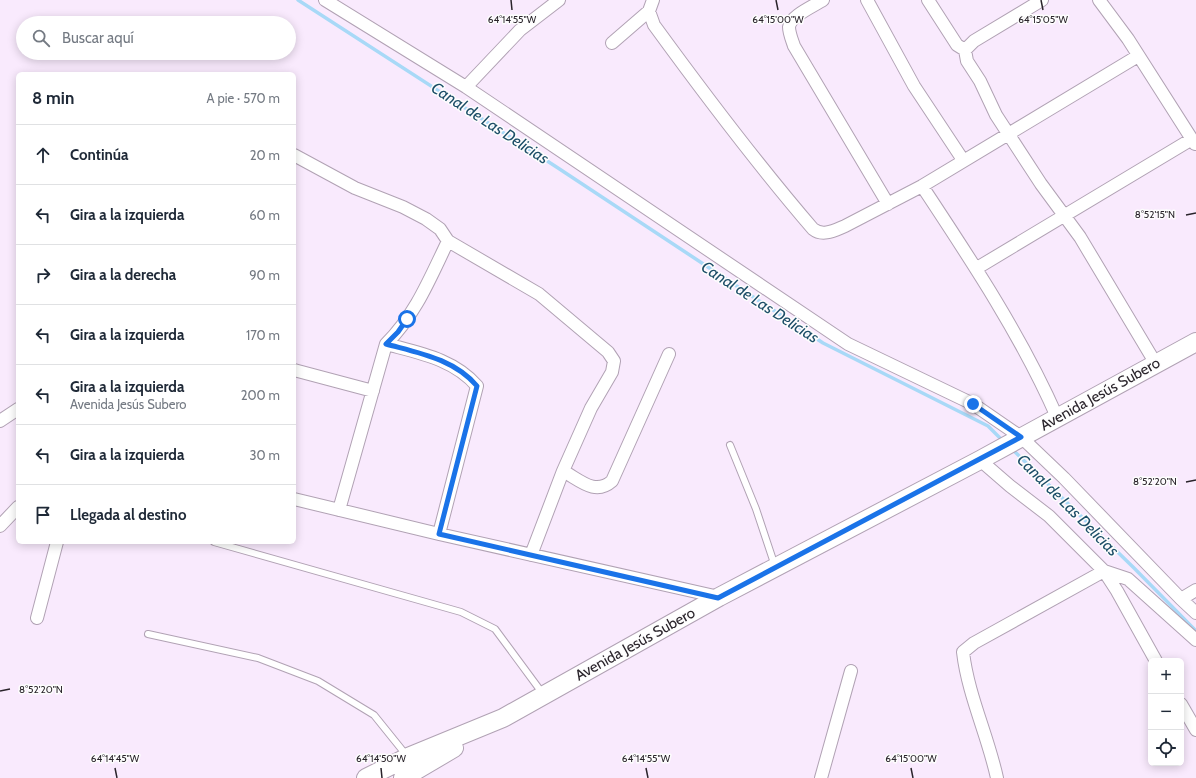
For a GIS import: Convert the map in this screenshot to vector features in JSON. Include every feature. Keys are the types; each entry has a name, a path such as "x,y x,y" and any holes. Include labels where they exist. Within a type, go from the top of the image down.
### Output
{"main road":[{"name":"Avenida Jesús Subero","path":"366,778 408,757 503,718 718,598 1018,439 1196,342"},
{"path":"403,778 503,718"}],"street":[{"path":"325,0 466,86 848,344 973,404 1018,439 1064,478 1196,613"},
{"path":"466,86 520,30 559,0"},
{"path":"823,0 790,22 789,28 791,39 888,204"},
{"path":"867,0 914,86 964,160"},
{"path":"928,0 957,45 965,50 967,61 980,81 996,115 1064,216 1080,237 1156,364"},
{"path":"965,50 974,41 1042,0"},
{"path":"977,268 1064,216 1194,142 1102,1"},
{"path":"651,6 654,25 718,111 760,166 813,229 824,233 834,231 856,221 922,186 1138,56"},
{"path":"612,43 651,6"},
{"path":"296,156 355,188 403,207 426,219 440,229 448,240 539,294 608,352 614,361 612,372 592,408 563,471 531,555"},
{"path":"922,186 977,268 1043,385 1057,418"},
{"path":"339,510 386,344 398,332 417,305 448,240"},
{"path":"386,344 428,355 451,365 469,376 477,386 439,534"},
{"path":"563,471 593,488 606,487 612,481 670,354"},
{"path":"296,371 373,391"},
{"path":"0,421 16,410"},
{"path":"986,456 1010,486 1049,516 1104,571 1117,591 1154,658"},
{"path":"296,499 439,534 718,598"},
{"path":"0,526 16,508"},
{"path":"37,618 56,544"},
{"path":"998,778 992,752 978,716 964,664 963,652 974,643 1104,571 1128,579 1196,640"},
{"path":"1181,599 1196,590"},
{"path":"821,778 851,671"},
{"path":"1184,709 1196,730"}],"lane":[{"path":"730,445 756,509 775,568"},
{"path":"221,544 461,612 495,629 544,696"},
{"path":"148,634 258,658 318,681 374,715 408,757"}],"waterway":[{"name":"Canal de Las Delicias","path":"298,0 558,168 823,343 988,426 1003,441"},
{"name":"Canal de Las Delicias","path":"1012,449 1196,631"}],"route":[{"path":"407,319 398,332 386,344 428,355 451,365 469,376 477,386 439,534 718,598 1021,437 973,404"}]}
